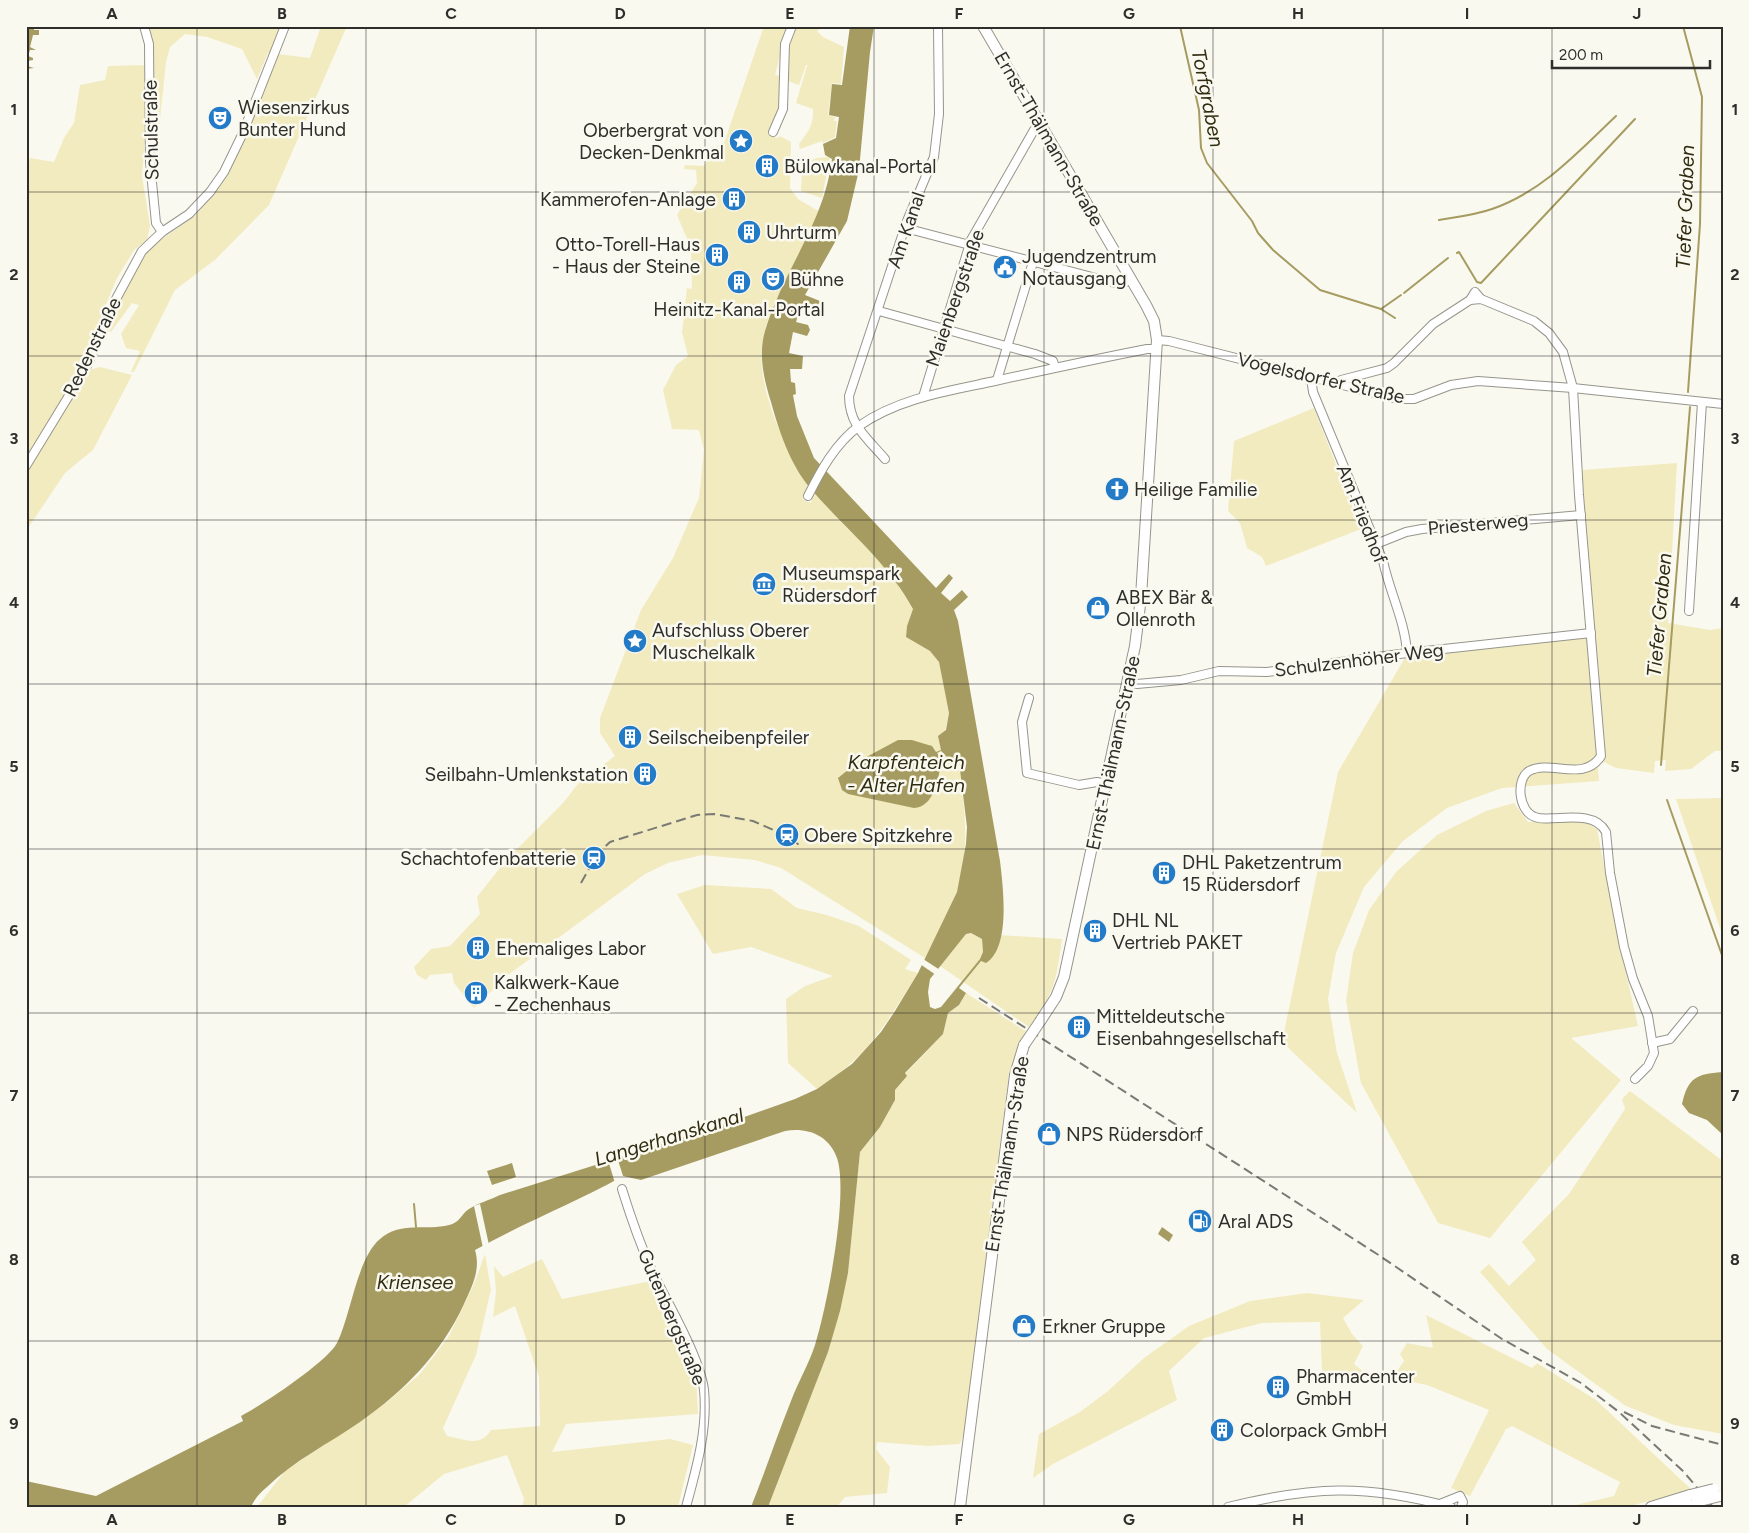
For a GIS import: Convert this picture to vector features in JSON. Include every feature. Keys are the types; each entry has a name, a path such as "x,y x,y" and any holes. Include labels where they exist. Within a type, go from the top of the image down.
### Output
{"main road":[{"name":"Ernst-Thälmann-Straße","path":"960,1507 1015,1075 1024,1045 1062,983 1128,682 1141,597 1157,345 1154,321 983,26"},
{"path":"1651,1507 1720,1492"},
{"path":"1679,1507 1693,1498"}],"street":[{"name":"Schulstraße","path":"144,26 149,44 150,162 156,223 162,232"},
{"name":"Redenstraße","path":"26,466 88,366 134,264 148,244 189,214 210,192 224,172 246,126 285,26"},
{"path":"773,132 783,109 785,44 792,26"},
{"name":"Am Kanal","path":"858,428 853,422 849,408 850,396 905,228 935,148 939,114 938,26"},
{"name":"Maienbergstraße","path":"922,397 969,245 1034,130 1041,126"},
{"path":"905,228 1114,283 1124,283 1130,279"},
{"path":"997,380 1033,262"},
{"path":"1339,385 1341,380 1387,368 1433,324 1470,300 1474,292 1481,299 1534,321 1549,332 1563,352 1573,388 1581,515 1601,756 1595,764 1581,769 1537,769 1529,771 1522,782 1522,804 1526,811 1534,817 1577,816 1588,819 1603,827 1606,832 1610,873 1624,947 1633,979 1648,1016 1654,1052 1648,1066 1635,1079"},
{"path":"879,311 1006,348 1035,354 1053,361 1055,367"},
{"name":"Vogelsdorfer Straße","path":"808,496 832,454 858,428 882,412 922,397 1146,349 1171,341 1398,400 1414,399 1451,385 1478,381 1573,388 1723,404"},
{"name":"Am Friedhof","path":"1310,378 1313,392 1383,562 1389,590 1406,631 1407,653"},
{"path":"1689,611 1702,402"},
{"path":"858,428 885,459"},
{"name":"Priesterweg","path":"1376,544 1406,532 1422,529 1581,515"},
{"name":"Schulzenhöher Weg","path":"1128,682 1137,684 1181,680 1219,671 1267,672 1407,653 1591,633"},
{"path":"1029,698 1022,722 1027,773 1079,785 1097,782 1107,784"},
{"path":"1652,1043 1670,1039 1693,1012"},
{"name":"Gutenbergstraße","path":"622,1189 635,1230 679,1324 702,1383 704,1410 702,1432 686,1507"},
{"path":"1228,1507 1288,1493 1346,1489 1383,1492 1451,1507"},
{"path":"1440,1504 1460,1496 1464,1502 1461,1507"}],"shaded area":[{"path":"149,26 280,26 271,54 268,53 257,79 242,49 207,37 185,34 170,47 166,62 156,157 153,157 154,102"},
{"path":"321,26 347,26 269,205 216,259 175,290 134,372 131,372 140,351 126,348 121,334 139,305 132,303 111,332 106,329 131,275 147,250 197,214 217,188 232,165 278,54 310,58"},
{"name":"Museumspark Rüdersdorf","path":"764,26 788,26 775,75 781,76 782,102 770,135 776,138 780,136 791,142 790,188 798,199 820,212 777,298 765,329 761,358 767,396 790,454 808,487 803,500 811,503 814,492 888,569 913,609 907,626 906,637 930,651 939,661 949,713 941,750 938,752 957,758 964,811 964,860 957,892 925,958 781,868 755,860 702,855 668,863 645,874 508,975 474,1008 454,983 452,973 430,975 426,980 417,975 414,967 431,949 450,946 480,914 477,897 507,859 563,803 578,784 615,756 600,733 600,718 641,610 673,558 699,498 704,450 699,430 672,429 663,390 676,365 688,356 682,332 687,288 692,289 691,248 677,215 697,183 696,170 684,169 685,165 704,166 714,148 724,143"},
{"path":"796,26 816,26 820,29 817,31 823,37 844,47 841,84 832,83 828,115 835,117 834,121 837,121 835,137 823,143 822,141 800,149 799,144 808,132 811,124 813,109 796,103 807,66 810,66 806,65 799,85 788,81 790,39"},
{"path":"148,65 148,103 142,176 150,226 147,240 134,250 116,280 81,367 26,459 26,179 30,158 54,162 64,138 74,123 80,85 105,80 108,66"},
{"path":"830,157 822,198 801,191 802,164 817,158"},
{"path":"100,367 132,375 93,450 65,473 26,531 26,469 86,371"},
{"path":"1314,408 1361,529 1266,566 1262,557 1247,548 1240,523 1228,511 1234,441"},
{"path":"1677,463 1668,623 1710,630 1723,628 1723,751 1715,751 1691,769 1665,771 1666,760 1655,761 1654,773 1616,768 1604,762 1582,470"},
{"path":"1587,638 1599,781 1502,788 1447,808 1403,841 1364,887 1336,953 1328,999 1337,1053 1357,1113 1282,1042 1338,772 1406,656"},
{"path":"1723,798 1723,937 1676,799"},
{"path":"1514,803 1528,822 1583,821 1597,829 1618,938 1638,1026 1571,1038 1621,1080 1490,1238 1438,1223 1361,1083 1346,1001 1353,953 1369,910 1396,872 1437,835 1486,811"},
{"path":"705,885 771,889 797,908 827,915 859,926 911,960 905,969 918,973 886,1023 850,1064 817,1089 788,1063 786,999 805,986 833,976 751,947 713,954 677,894"},
{"path":"971,933 982,939 983,952 981,959 998,947 1000,935 1062,939 1053,986 1044,1005 1029,1027 940,966 966,934"},
{"path":"966,993 1027,1032 1020,1042 1021,1045 1009,1073 964,1433 960,1444 928,1446 877,1442 876,1449 890,1467 887,1493 845,1497 837,1507 768,1507 828,1352 848,1273 860,1152 880,1127 895,1100 895,1090 907,1076 905,1074 943,1034 948,1013 959,1005"},
{"path":"1630,1091 1723,1161 1723,1434 1674,1425 1626,1406 1547,1349 1480,1272 1489,1264 1509,1286 1536,1260 1522,1242 1569,1194 1625,1109 1622,1099"},
{"path":"485,1254 491,1289 476,1355 443,1428 447,1436 477,1441 487,1436 491,1430 540,1426 539,1377 515,1306 493,1317 496,1292 494,1266 503,1277 542,1259 562,1299 651,1281 696,1378 698,1414 566,1424 552,1452 670,1439 693,1445 678,1507 522,1507 524,1499 507,1455 444,1474 404,1507 257,1507 285,1471 387,1402 420,1374 449,1336 474,1284"},
{"path":"1307,1293 1364,1300 1343,1318 1352,1334 1363,1346 1354,1364 1365,1373 1322,1371 1320,1322 1262,1323 1204,1338 1169,1371 1177,1400 1053,1464 1033,1478 1039,1434 1080,1412 1108,1391 1144,1358 1189,1326 1250,1301"},
{"path":"1426,1315 1532,1368 1537,1363 1596,1400 1692,1490 1626,1507 1567,1507 1614,1496 1620,1482 1512,1426 1506,1429 1470,1496 1451,1488 1489,1410 1427,1385 1392,1378 1404,1361 1400,1354 1407,1343 1433,1348"}],"water":[{"path":"26,26 34,26 34,30 39,30 39,35 33,35 30,47 36,50 30,50 28,56 33,58 33,60 28,61 27,66 34,68 26,69"},
{"path":"850,26 874,26 859,170 847,221 805,295 820,301 818,305 814,304 812,308 801,306 796,322 808,325 810,330 807,336 793,332 789,353 803,356 802,369 790,369 791,382 795,383 796,394 793,395 797,416 814,458 936,588 949,574 953,578 941,593 950,601 962,590 968,597 954,610 958,621 1000,861 1004,916 999,944 994,955 986,963 981,961 959,988 966,993 959,1005 948,1013 943,1034 905,1073 907,1076 895,1090 895,1100 880,1127 860,1152 848,1273 840,1311 828,1352 768,1507 751,1507 794,1394 815,1345 830,1279 838,1223 840,1175 837,1158 823,1138 801,1130 785,1131 641,1180 623,1176 475,1250 477,1257 476,1271 473,1284 464,1304 444,1339 420,1370 392,1398 278,1477 260,1494 251,1507 224,1507 223,1505 217,1507 26,1507 26,1481 96,1496 243,1421 241,1416 308,1372 337,1343 366,1259 372,1248 388,1233 405,1228 449,1225 456,1222 466,1211 500,1195 716,1127 795,1099 817,1089 852,1064 881,1032 918,973 957,892 966,844 967,827 959,762 957,758 948,758 941,751 937,753 942,760 934,790 927,802 914,808 848,794 842,790 838,778 859,761 898,740 912,740 932,746 936,752 941,750 938,736 946,730 949,713 939,662 930,651 906,637 907,626 913,609 903,592 878,560 810,488 797,469 786,447 778,424 766,385 762,358 765,331 773,309 812,226 828,183 832,159 825,155 823,144 836,138 839,117 829,115 832,84 842,85","holes":["971,933 982,939 983,952 980,959 941,1007 935,1009 930,1007 928,992 930,979 966,934"]},
{"path":"1722,1072 1723,1135 1707,1120 1689,1113 1682,1104 1687,1088 1695,1079 1706,1074"},
{"path":"512,1163 516,1177 492,1185 487,1171"},
{"path":"1162,1227 1173,1235 1169,1242 1158,1234"}],"pier":[{"path":"923,959 940,970 936,975 920,964"},
{"path":"616,1154 624,1179 615,1183 607,1157"},
{"path":"480,1204 489,1245 483,1248 474,1206"}],"waterway":[{"name":"Torfgraben","path":"1180,26 1199,110 1201,148 1207,163 1252,221 1258,233 1273,250 1320,290 1381,309 1395,318"},
{"name":"Tiefer Graben","path":"1683,26 1702,97 1700,224 1688,392"},
{"path":"1439,220 1486,211 1510,202 1543,182 1558,170 1616,116"},
{"path":"1457,253 1459,252 1477,282 1481,283 1635,119"},
{"path":"1404,293 1448,258"},
{"path":"1381,309 1401,295"},
{"name":"Tiefer Graben","path":"1661,765 1690,407"},
{"name":"Tiefer Graben","path":"1667,800 1723,958"},
{"path":"414,1204 416,1227"}],"railway":[{"path":"581,883 598,853 610,842 697,815 714,814 753,821 787,836 802,847"},
{"path":"979,998 1377,1254 1502,1339 1581,1383 1619,1412 1684,1472 1713,1507"},
{"path":"1624,1412 1652,1426 1723,1445"}],"place":[{"name":"Wiesenzirkus Bunter Hund","path":"220,118"},
{"name":"Oberbergrat von Decken-Denkmal","path":"741,141"},
{"name":"Bülowkanal-Portal","path":"767,166"},
{"name":"Kammerofen-Anlage","path":"734,199"},
{"name":"Uhrturm","path":"749,232"},
{"name":"Otto-Torell-Haus - Haus der Steine","path":"717,255"},
{"name":"Jugendzentrum Notausgang","path":"1005,267"},
{"name":"Bühne","path":"773,279"},
{"name":"Heinitz-Kanal-Portal","path":"739,282"},
{"name":"Heilige Familie","path":"1117,489"},
{"name":"Museumspark Rüdersdorf","path":"764,584"},
{"name":"ABEX Bär & Ollenroth","path":"1098,608"},
{"name":"Aufschluss Oberer Muschelkalk","path":"635,641"},
{"name":"Seilscheibenpfeiler","path":"630,737"},
{"name":"Seilbahn-Umlenkstation","path":"645,774"},
{"name":"Obere Spitzkehre","path":"787,835"},
{"name":"Schachtofenbatterie","path":"594,858"},
{"name":"DHL Paketzentrum 15 Rüdersdorf","path":"1164,873"},
{"name":"DHL NL Vertrieb PAKET","path":"1095,931"},
{"name":"Ehemaliges Labor","path":"478,948"},
{"name":"Kalkwerk-Kaue - Zechenhaus","path":"476,993"},
{"name":"Mitteldeutsche Eisenbahngesellschaft","path":"1079,1027"},
{"name":"NPS Rüdersdorf","path":"1049,1134"},
{"name":"Aral ADS","path":"1200,1221"},
{"name":"Erkner Gruppe","path":"1024,1326"},
{"name":"Pharmacenter GmbH","path":"1278,1387"},
{"name":"Colorpack GmbH","path":"1222,1430"}],"water label":[{"name":"Karpfenteich - Alter Hafen","path":"906,774"},
{"name":"Langerhanskanal","path":"669,1137"},
{"name":"Kriensee","path":"415,1282"}]}
